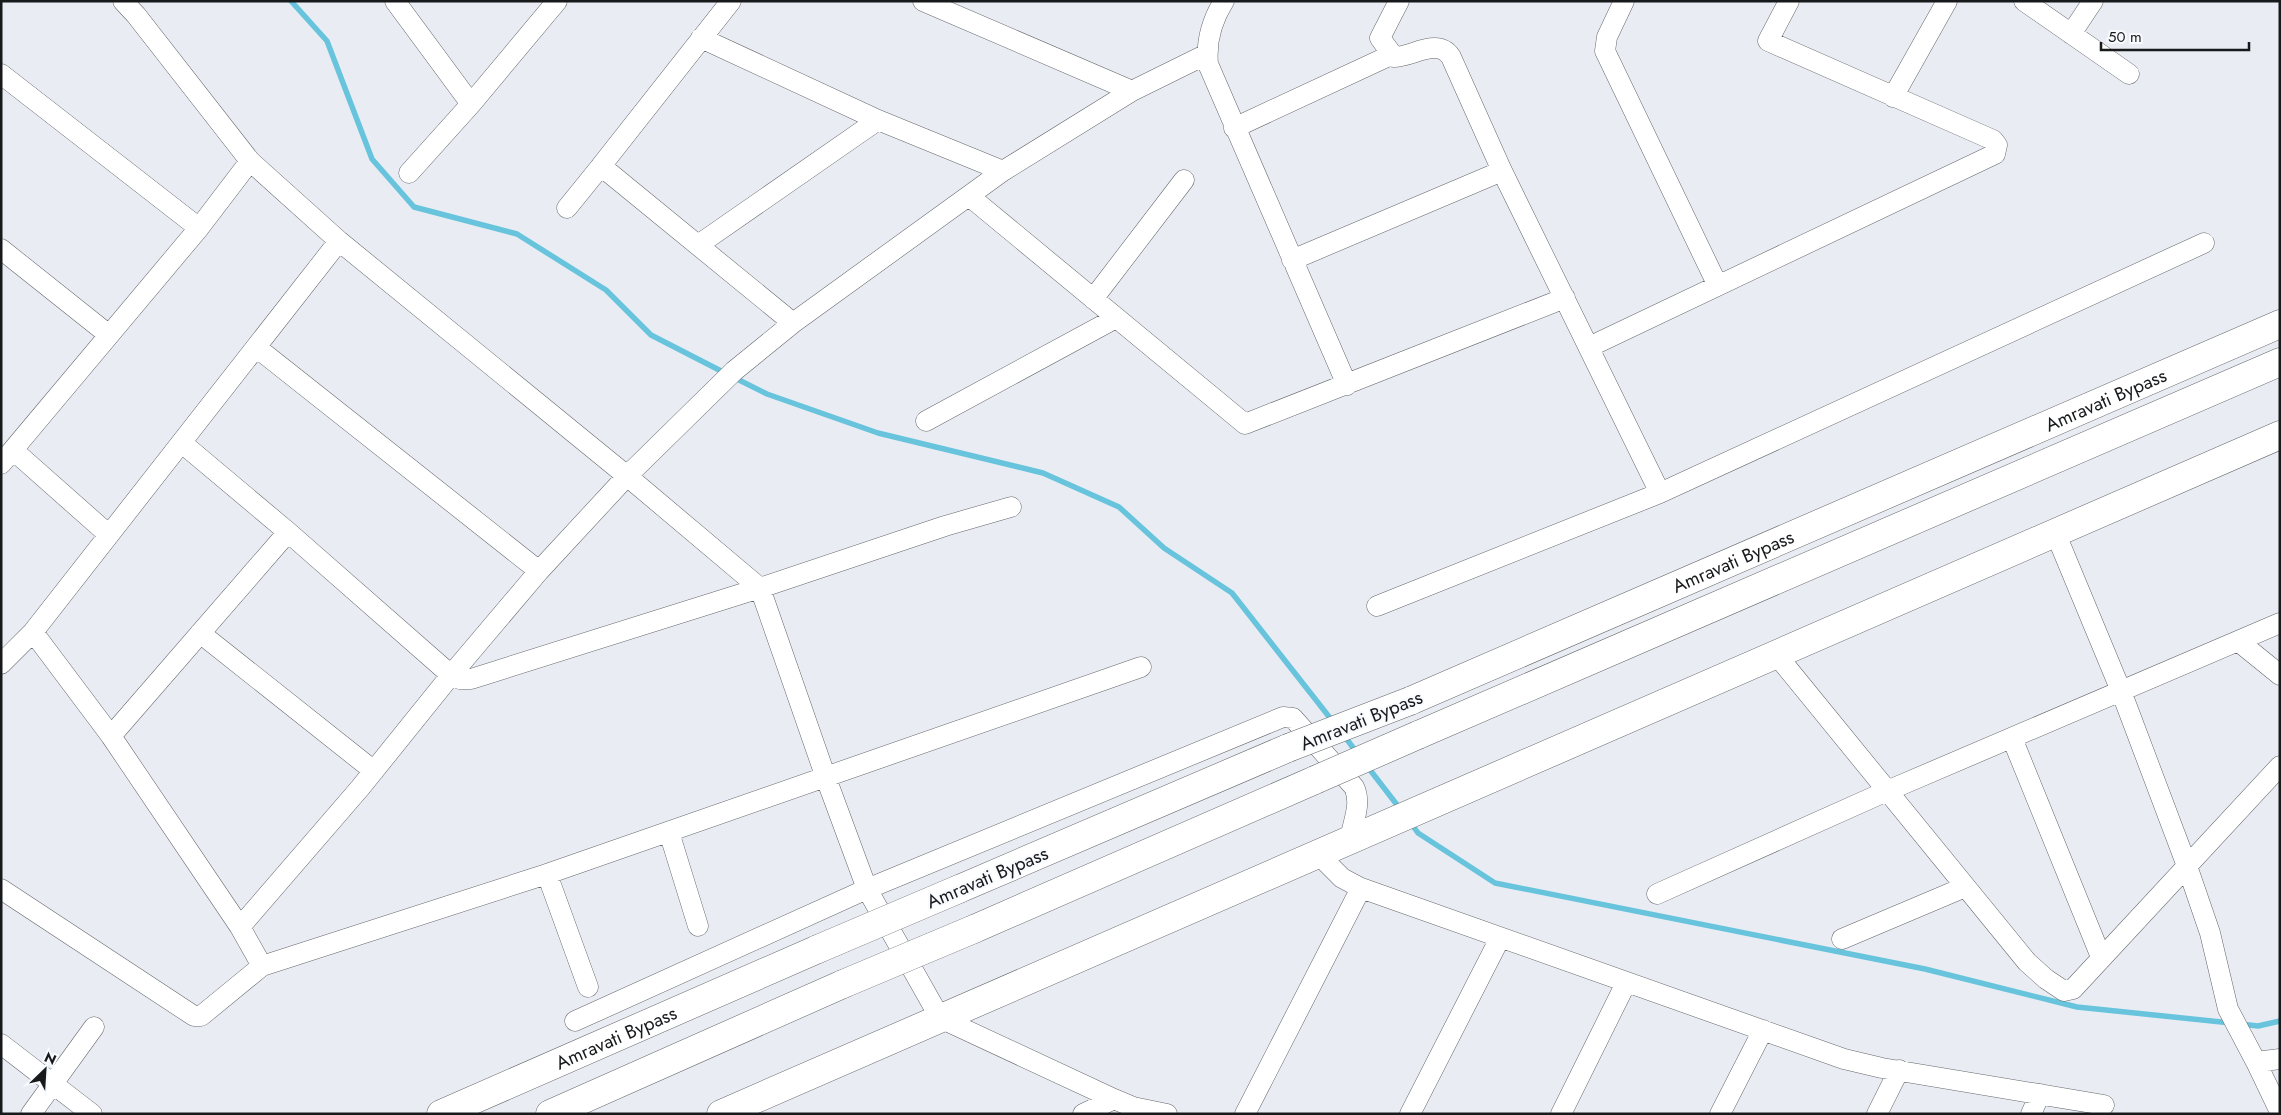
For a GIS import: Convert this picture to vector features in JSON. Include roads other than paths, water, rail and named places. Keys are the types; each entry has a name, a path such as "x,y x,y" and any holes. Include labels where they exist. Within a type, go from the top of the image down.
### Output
{"main road":[{"name":"Amravati Bypass","path":"441,1114 818,949 1288,748 1410,701 2280,324"},
{"name":"Amravati Bypass","path":"550,1114 843,984 974,929 1823,558 2280,362"},
{"path":"721,1114 792,1085 940,1018 1318,854 1391,820 2280,434"},
{"path":"1808,528 1823,558"}],"street":[{"path":"123,1 250,161 339,241 627,476 760,588 867,889 940,1018 1140,1111 1166,1114"},
{"path":"395,1 471,104"},
{"path":"409,173 471,104 556,1"},
{"path":"567,208 731,1"},
{"path":"923,1 1132,91"},
{"path":"1224,1 1213,23 1207,54 1208,64 1234,128 1347,385"},
{"path":"1399,1 1380,36 1391,55 1396,57 1437,47 1448,52 1502,171 1660,493"},
{"path":"1624,1 1607,37 1605,51 1717,284"},
{"path":"1589,347 1717,284 1995,154 1997,145 1993,140 1768,41 1789,1"},
{"path":"1893,97 1948,1"},
{"path":"2024,1 2129,74"},
{"path":"2071,34 2093,1"},
{"path":"701,38 878,120 1003,171"},
{"path":"240,927 374,771 451,675 539,571 627,476 734,371 793,323 1003,171 1132,91 1207,54"},
{"path":"1234,128 1391,55"},
{"path":"1,74 199,228"},
{"path":"698,245 878,120"},
{"path":"109,536 7,457 199,228 250,161"},
{"path":"601,166 793,323"},
{"path":"1292,260 1502,171"},
{"path":"1093,299 1184,180"},
{"path":"969,196 1245,424 1565,298"},
{"path":"1,664 33,632 339,241"},
{"path":"1377,606 1660,493 2204,244"},
{"path":"2,251 109,335"},
{"path":"926,421 1116,318"},
{"path":"256,347 539,571"},
{"path":"182,443 288,532 451,675 460,679 471,679 760,588 945,526 1011,507"},
{"path":"111,736 288,532"},
{"path":"2055,532 2121,691 2187,866 2210,933 2228,1010 2280,1112"},
{"path":"1657,894 1887,791 2280,623"},
{"path":"33,632 111,736 240,927 262,966"},
{"path":"200,633 374,771"},
{"path":"2238,641 2280,675"},
{"path":"1776,653 2037,972 2064,991 2073,989 2280,766"},
{"path":"1,889 194,1016 201,1016 262,966 546,874 1141,668"},
{"path":"575,1021 867,889 1283,717 1293,718 1354,787 1358,802 1350,839"},
{"path":"2012,738 2101,957"},
{"path":"669,832 698,926"},
{"path":"1318,854 1342,878 1361,888 1844,1059 2104,1105"},
{"path":"546,874 588,987"},
{"path":"1842,939 1965,886"},
{"path":"1245,1114 1361,888"},
{"path":"1410,1114 1500,938"},
{"path":"1561,1114 1626,983"},
{"path":"31,1114 94,1027"},
{"path":"1720,1114 1763,1030"},
{"path":"1,1044 92,1114"},
{"path":"2256,1062 2280,1059"},
{"path":"1877,1114 1899,1070"},
{"path":"2031,1114 2040,1094"},
{"path":"1082,1114 1114,1099"}],"waterway":[{"path":"291,1 327,41 372,159 414,207 517,234 606,290 651,335 725,373"},
{"path":"733,377 767,394 878,433 1043,473 1119,507 1164,548 1232,593 1334,723"},
{"path":"1343,734 1357,753"},
{"path":"1367,766 1401,810"},
{"path":"1410,822 1418,833 1495,883 1925,969 2077,1007 2231,1023"},
{"path":"2240,1024 2258,1026 2280,1021"}]}
